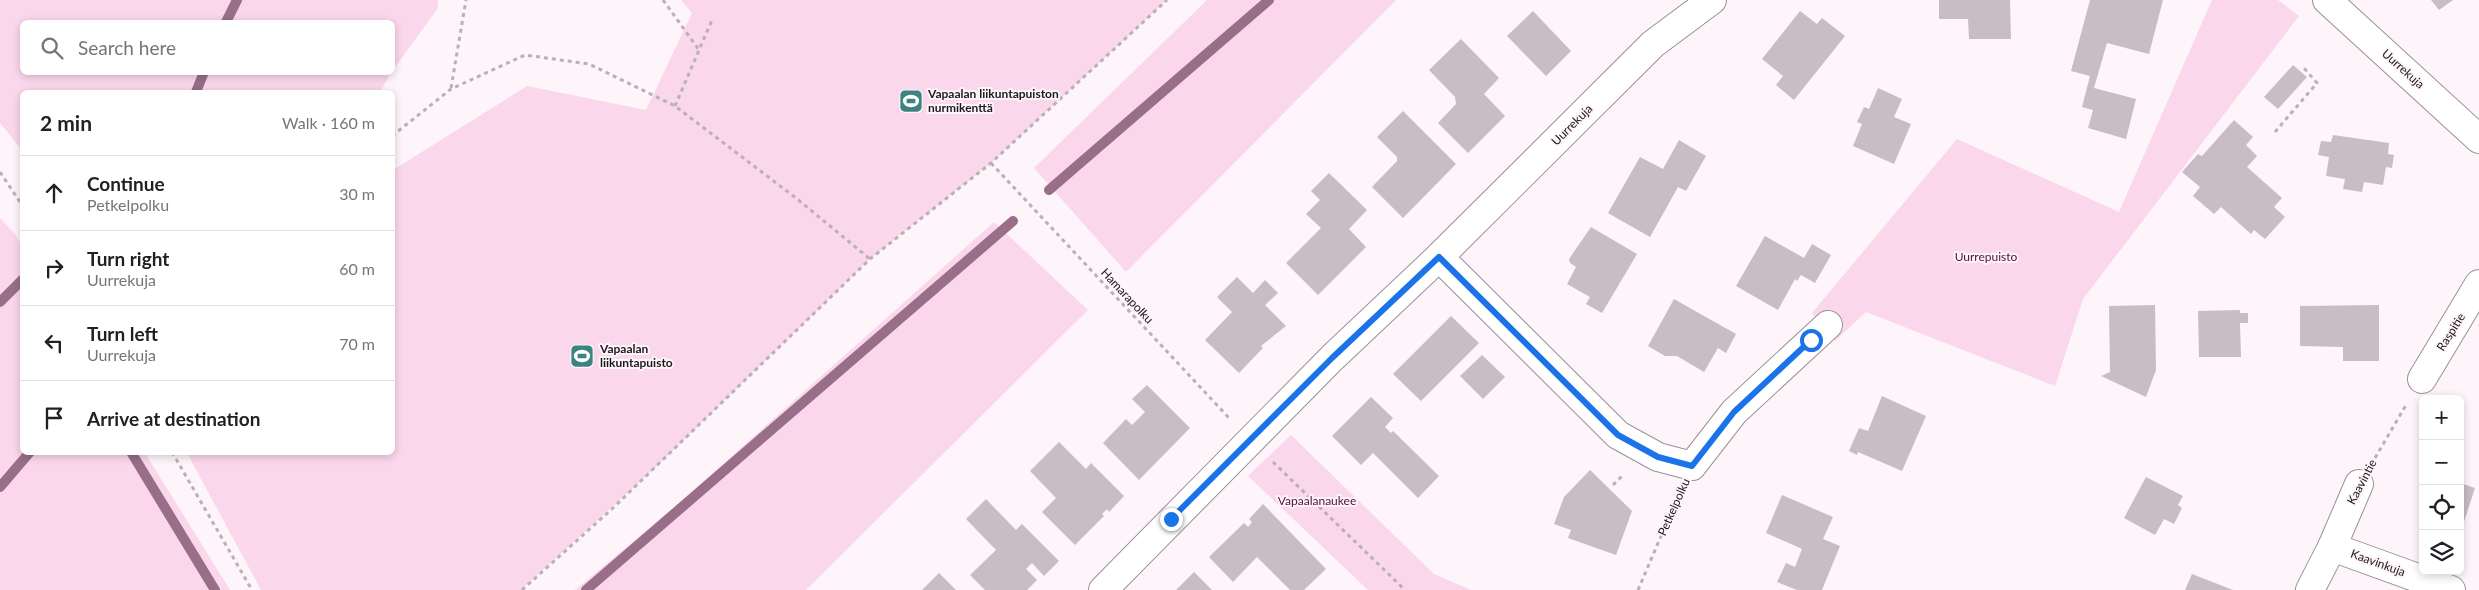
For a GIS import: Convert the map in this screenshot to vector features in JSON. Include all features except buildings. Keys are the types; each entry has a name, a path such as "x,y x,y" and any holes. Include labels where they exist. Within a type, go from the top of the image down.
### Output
{"street":[{"name":"Uurrekuja","path":"1102,590 1332,358 1439,257 1654,44 1712,0"},
{"name":"Uurrekuja","path":"2327,0 2479,139"},
{"path":"1439,257 1618,435 1658,457 1692,466"},
{"name":"Raspitie","path":"2422,379 2479,284"},
{"name":"Petkelpolku","path":"1692,466 1734,412 1828,325"},
{"name":"Kaavintie","path":"2310,590 2332,546 2359,484"},
{"name":"Kaavinkuja","path":"2332,546 2451,590"}],"path":[{"path":"451,89 466,0"},
{"path":"663,0 699,50"},
{"path":"522,590 613,508 870,259 991,164 1167,0"},
{"path":"674,106 712,20"},
{"path":"395,134 451,89 525,55 589,64 674,106 796,198 870,259"},
{"path":"2275,132 2316,83 2303,67"},
{"name":"Hamarapolku","path":"991,164 1250,441 1405,590"},
{"path":"0,172 20,201"},
{"name":"Kaavintie","path":"2359,484 2422,379"},
{"path":"174,455 252,590"},
{"name":"Petkelpolku","path":"1638,590 1668,517 1692,466"}],"green space":[{"path":"0,0 438,0 438,8 395,67 395,20 20,20 20,75 390,75 381,90 20,90 20,148 0,123"},
{"name":"Vapaalan liikuntapuisto","path":"681,0 1167,0 991,163 870,259 654,469 521,590 261,590 188,455 395,455 395,169 527,86 646,110 692,13"},
{"path":"1207,0 1396,0 1126,272 1034,168"},
{"name":"Uurrepuisto","path":"2212,0 2278,0 2299,16 2083,299 2055,386 1866,312 1835,341 1812,313 1957,139 2119,212"},
{"path":"0,218 15,234 20,243 20,455 146,455 230,590 0,590"},
{"path":"994,222 1088,310 806,590 575,590 677,505"},
{"name":"Vapaalanaukee","path":"1291,435 1434,574 1471,590 1368,590 1248,476"}],"waterway":[{"path":"227,20 237,0"},
{"path":"1049,190 1269,0"},
{"path":"197,90 203,75"},
{"path":"586,590 1013,221"},
{"path":"0,302 20,282"},
{"path":"0,487 27,455"},
{"path":"133,455 215,590"}],"place":[{"name":"Vapaalan liikuntapuiston nurmikenttä","path":"911,101"},
{"name":"Vapaalan liikuntapuisto","path":"582,356"}],"route":[{"path":"1171,519 1332,358 1439,257 1536,351 1618,435 1658,457 1692,466 1734,412 1811,340"}]}
